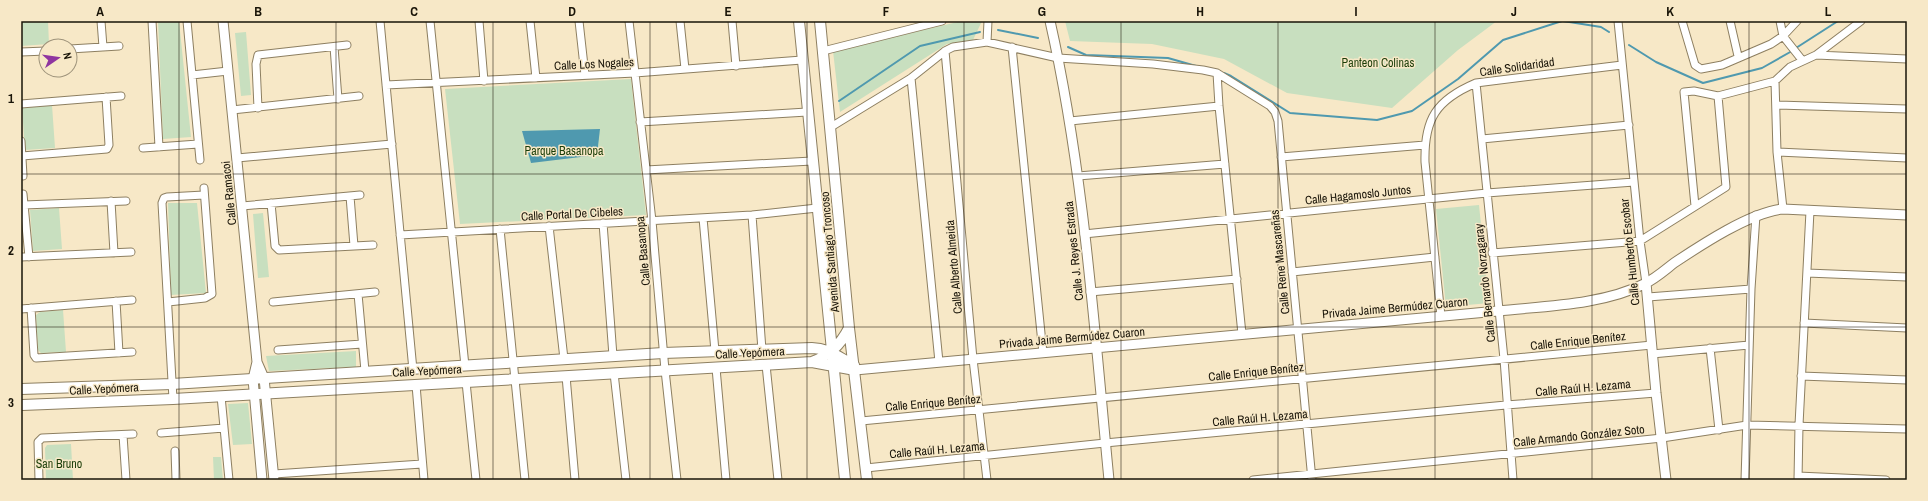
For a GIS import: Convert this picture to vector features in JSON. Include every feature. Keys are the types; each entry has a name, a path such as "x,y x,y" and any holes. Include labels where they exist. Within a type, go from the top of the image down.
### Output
{"main road":[{"name":"Avenida Santiago Troncoso","path":"799,21 845,480"},
{"name":"Avenida Santiago Troncoso","path":"820,21 850,328 857,368 867,480"},
{"path":"812,362 832,352 842,341 850,328"},
{"name":"Calle Yepómera","path":"21,389 172,384 413,370 663,353 822,348 832,352 857,368"},
{"name":"Calle Yepómera","path":"21,403 173,399 812,362 857,368"}],"street":[{"path":"101,21 102,47"},
{"path":"152,21 159,147"},
{"path":"187,21 200,160"},
{"name":"Calle Ramacoi","path":"223,21 257,362 264,378 274,477"},
{"path":"380,21 413,370"},
{"path":"430,21 453,231 465,366"},
{"path":"479,21 484,81"},
{"path":"530,21 536,78"},
{"path":"579,21 585,76"},
{"name":"Calle Basanopa","path":"629,21 652,220 664,370 677,480"},
{"path":"680,21 685,69"},
{"path":"732,21 736,66"},
{"path":"823,51 942,21"},
{"path":"987,42 988,21"},
{"name":"Calle J. Reyes Estrada","path":"1050,21 1070,121 1078,176 1102,398 1109,480"},
{"name":"Calle Humberto Escobar","path":"1618,21 1666,480"},
{"path":"1682,21 1695,65 1701,69 1710,68 1738,56 1786,39 1797,21"},
{"path":"1730,21 1738,56"},
{"path":"1780,21 1786,39 1802,60"},
{"path":"1695,206 1684,92 1686,90 1718,96 1775,81 1783,72 1802,60 1816,55 1862,21"},
{"path":"831,127 912,78 944,51 952,47 987,42 1058,58 1171,65 1217,73 1224,164 1242,334"},
{"path":"258,108 256,64 258,55 347,45"},
{"path":"78,48 119,46"},
{"path":"334,47 338,99"},
{"path":"1012,47 1043,353"},
{"path":"21,52 38,51"},
{"name":"Calle Alberto Almeida","path":"944,51 973,359 987,480"},
{"path":"1816,55 1907,59"},
{"name":"Calle Los Nogales","path":"386,85 635,73 802,60"},
{"name":"Calle Solidaridad","path":"1441,316 1428,199 1425,145 1428,126 1437,111 1448,99 1461,89 1476,83 1622,65"},
{"path":"192,75 228,71"},
{"name":"Calle Rene Mascareñas","path":"1217,73 1270,106 1275,112 1278,121 1311,477"},
{"path":"912,78 939,362"},
{"path":"1775,81 1777,152 1782,209"},
{"name":"Calle Bernardo Norzagaray","path":"1476,83 1492,253 1504,359 1506,405 1513,480"},
{"path":"21,104 121,96"},
{"path":"232,110 359,96"},
{"path":"1492,253 1640,241 1726,188 1718,96"},
{"path":"22,156 107,149 109,145 106,97"},
{"path":"1776,105 1907,109"},
{"path":"1070,121 1219,106"},
{"path":"640,122 807,112"},
{"path":"1482,139 1628,125"},
{"path":"21,141 23,176"},
{"path":"143,148 198,144"},
{"path":"237,158 392,144"},
{"path":"1281,157 1425,145"},
{"path":"1777,152 1907,158"},
{"path":"646,170 812,161"},
{"path":"1078,176 1224,164"},
{"name":"Calle Hagamoslo Juntos","path":"1084,234 1487,192 1634,182"},
{"path":"168,302 204,298 212,294 204,192 167,197 162,201 173,399"},
{"path":"23,194 29,257"},
{"path":"242,206 360,195"},
{"path":"350,196 354,246"},
{"path":"111,201 114,253"},
{"path":"24,205 126,201"},
{"path":"271,203 275,246 279,250 373,245"},
{"name":"Calle Portal De Cibeles","path":"400,236 453,231 752,215 817,208"},
{"name":"Privada Jaime Bermúdez Cuaron","path":"857,368 1096,349 1498,311 1596,299 1617,295 1646,283 1691,253 1756,215 1782,209 1907,215"},
{"path":"1810,211 1801,376 1798,478 1886,480"},
{"path":"752,215 762,350"},
{"path":"1745,480 1751,289 1756,215"},
{"path":"703,218 715,351"},
{"path":"603,223 614,356"},
{"path":"549,226 564,359"},
{"path":"500,229 524,480"},
{"path":"21,257 131,252"},
{"path":"1292,272 1435,257"},
{"path":"1807,273 1907,277"},
{"path":"1090,292 1237,279"},
{"path":"1648,297 1751,289"},
{"path":"274,302 375,292"},
{"path":"358,294 365,372"},
{"path":"21,309 132,300"},
{"path":"116,301 119,353"},
{"path":"31,308 34,355 36,358 132,352"},
{"path":"1804,323 1907,328"},
{"path":"278,350 362,344"},
{"name":"Calle Enrique Benítez","path":"861,421 1504,359 1652,349 1710,348 1749,345"},
{"path":"1710,348 1718,430"},
{"name":"Calle Ramacoi","path":"257,362 253,379 262,480"},
{"path":"766,365 778,480"},
{"path":"716,368 726,480"},
{"path":"614,373 626,480"},
{"path":"566,376 575,480"},
{"path":"1801,376 1907,380"},
{"path":"466,382 476,480"},
{"path":"416,385 424,480"},
{"name":"Calle Raúl H. Lezama","path":"866,468 985,457 1105,443 1506,405 1656,393"},
{"path":"221,396 229,480"},
{"name":"Calle Armando González Soto","path":"1253,480 1311,477 1510,455 1662,438 1747,425 1799,425 1907,429"},
{"path":"161,433 224,428"},
{"path":"39,480 38,442 42,438 133,434"},
{"path":"123,435 126,480"},
{"path":"175,451 176,480"},
{"path":"274,477 422,464"}],"green space":[{"path":"21,21 48,21 49,38 38,38 38,45 21,46"},
{"path":"158,21 179,21 191,137 163,139"},
{"path":"962,21 982,21 973,40 947,44 840,112 833,51"},
{"name":"Panteon Colinas","path":"1065,21 1497,21 1458,50 1392,108 1287,93 1224,59 1152,44 1070,41"},
{"path":"246,32 251,95 241,96 235,33"},
{"name":"Parque Basanopa","path":"631,79 646,215 460,224 445,89"},
{"path":"52,105 55,148 25,150 22,108"},
{"path":"168,203 197,203 206,293 171,295"},
{"path":"1479,205 1489,303 1446,307 1436,209"},
{"path":"59,208 62,249 33,251 30,210"},
{"path":"263,213 269,277 258,278 253,214"},
{"path":"63,310 66,352 41,353 38,350 36,315 40,312"},
{"path":"356,351 356,367 269,371 266,356"},
{"path":"248,403 252,444 233,445 228,404"},
{"name":"San Bruno","path":"71,444 73,480 46,480 45,448 47,445"},
{"path":"213,457 221,457 223,480 214,480"}],"water":[{"path":"600,129 597,155 531,163 522,131"}],"waterway":[{"path":"1224,73 1290,113 1377,120 1412,111 1458,79 1503,40 1562,21"},
{"path":"1563,21 1601,27 1609,32"},
{"path":"1796,48 1838,21"},
{"path":"998,30 1038,38"},
{"path":"839,101 920,46 980,32"},
{"path":"1629,45 1656,62 1703,83 1762,68 1792,51"},
{"path":"1068,47 1086,55 1168,58 1196,66"}]}
